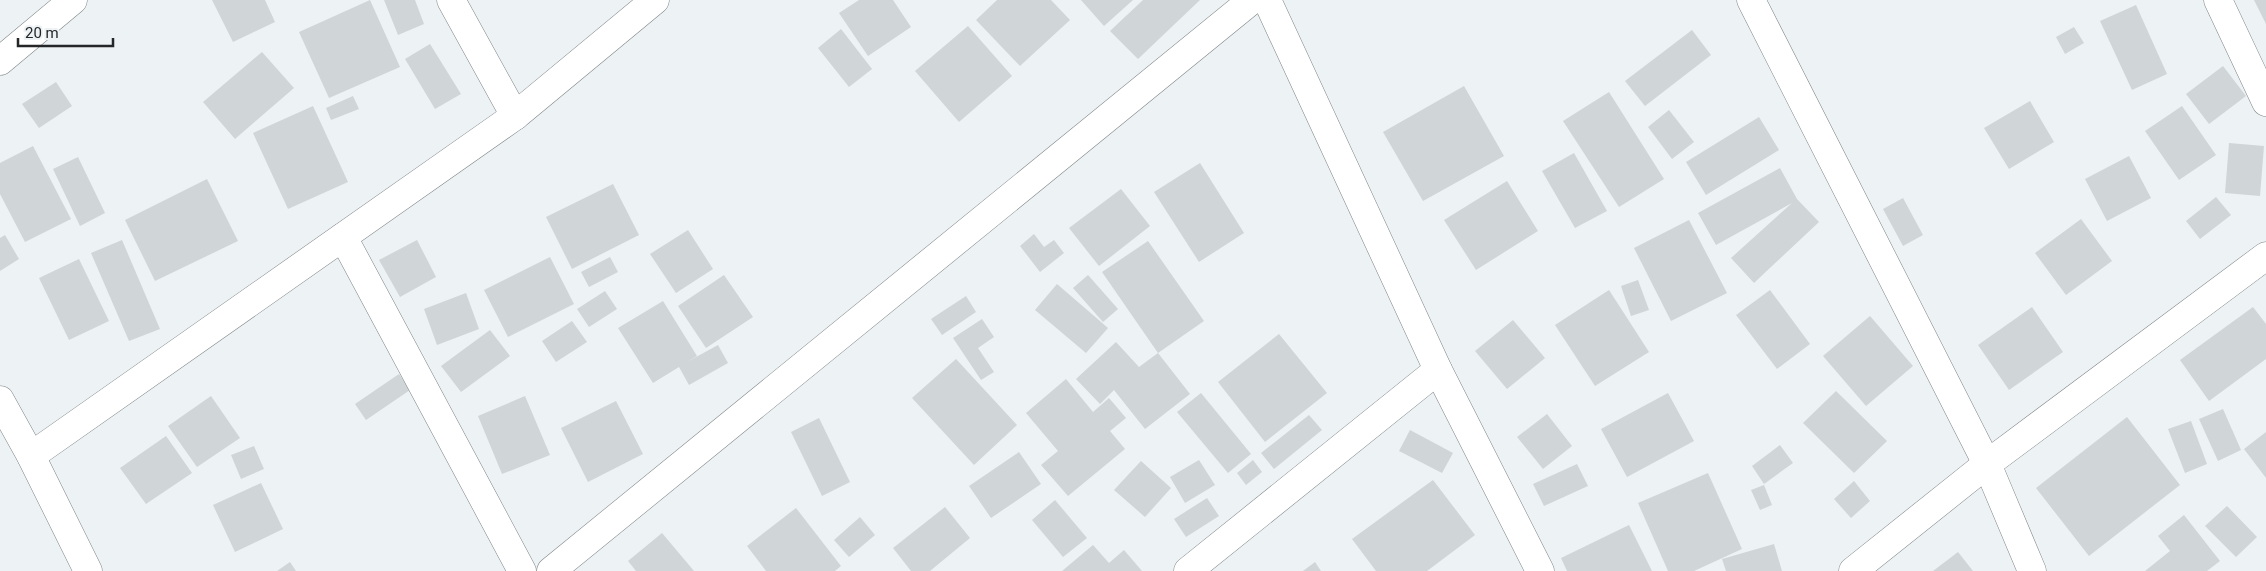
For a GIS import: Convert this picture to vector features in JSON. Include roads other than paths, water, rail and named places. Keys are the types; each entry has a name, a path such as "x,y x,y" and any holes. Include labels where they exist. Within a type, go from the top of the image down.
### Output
{"street":[{"path":"0,61 72,0"},
{"path":"451,0 515,116"},
{"path":"31,456 515,116 655,0"},
{"path":"551,571 1252,0"},
{"path":"1267,0 1438,370 1540,571"},
{"path":"1751,0 1987,464 2032,571"},
{"path":"2218,0 2266,102"},
{"path":"343,237 522,571"},
{"path":"1853,571 1987,464 2266,256"},
{"path":"1188,571 1438,370"},
{"path":"0,400 31,456 88,571"}]}
